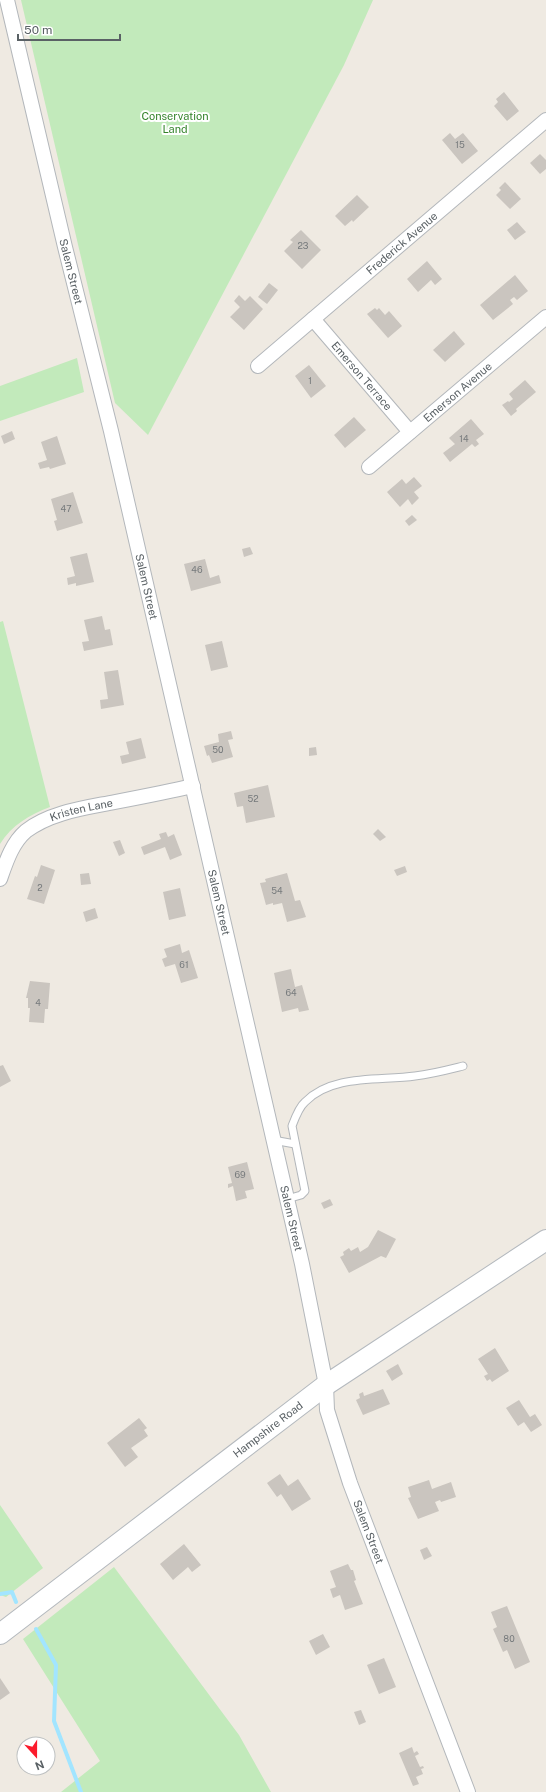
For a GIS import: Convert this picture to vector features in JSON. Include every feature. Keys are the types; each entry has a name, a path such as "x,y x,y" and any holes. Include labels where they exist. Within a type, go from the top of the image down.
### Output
{"street":[{"name":"Salem Street","path":"7,0 63,240 112,431 302,1264 326,1386 327,1410 350,1483 468,1792"},
{"name":"Frederick Avenue","path":"258,366 546,120"},
{"name":"Emerson Avenue","path":"369,466 546,317"},
{"name":"Emerson Terrace","path":"313,319 410,432"},
{"name":"Kristen Lane","path":"0,879 6,862 18,840 26,831 49,818 72,811 193,786"},
{"name":"Hampshire Road","path":"0,1634 326,1386 546,1240"}],"lane":[{"path":"287,1199 301,1195 305,1191 292,1126 304,1102 328,1086 348,1081 380,1080 416,1076 463,1066"},
{"path":"273,1140 295,1144"}],"green space":[{"name":"Conservation Land","path":"21,0 373,0 344,65 148,435 115,403"},
{"path":"77,358 84,392 0,421 0,386"},
{"path":"3,621 50,807 35,813 22,821 10,831 0,844 0,622"},
{"path":"0,1505 43,1568 6,1597 0,1595"},
{"path":"114,1567 239,1735 271,1792 61,1792 100,1761 23,1639"}],"building":[{"path":"504,92 519,111 507,121 494,106 498,102 496,99"},
{"path":"450,133 455,139 463,133 478,151 462,164 442,140"},
{"path":"540,154 546,160 546,169 540,174 530,163"},
{"path":"505,182 521,199 510,209 496,195 501,190 499,188"},
{"path":"357,195 369,207 353,222 352,220 345,226 335,216"},
{"path":"517,222 526,232 515,240 507,230"},
{"path":"301,230 321,250 302,269 284,251 293,242 290,240"},
{"path":"427,261 442,279 435,285 431,280 418,292 407,279"},
{"path":"515,275 528,291 517,300 514,297 510,300 513,304 493,320 480,305"},
{"path":"269,283 278,290 267,304 258,297"},
{"path":"239,295 245,301 250,296 263,309 244,330 230,317 240,307 234,301"},
{"path":"375,308 377,310 379,308 385,315 389,311 402,326 388,338 367,314"},
{"path":"454,331 465,344 445,362 433,350"},
{"path":"309,365 326,386 311,398 295,376"},
{"path":"525,380 536,392 516,409 517,411 511,416 502,405 513,399 509,394"},
{"path":"354,417 366,430 345,448 334,435"},
{"path":"471,419 484,434 476,440 479,444 475,447 472,444 450,462 443,453 455,444 449,438"},
{"path":"12,431 15,439 4,444 1,436"},
{"path":"57,436 66,464 50,469 49,467 40,469 38,463 47,460 41,442"},
{"path":"414,477 422,486 414,492 419,498 412,505 408,499 400,507 387,492 402,479 406,484"},
{"path":"73,492 83,523 57,531 54,521 57,520 51,499"},
{"path":"412,515 417,520 409,526 405,521"},
{"path":"250,547 253,554 244,557 242,549"},
{"path":"87,553 94,582 76,586 76,583 68,585 67,578 75,576 70,557"},
{"path":"205,559 210,578 219,575 221,583 191,591 184,564"},
{"path":"102,616 105,630 110,629 113,645 84,651 82,642 89,641 84,620"},
{"path":"222,641 228,667 211,671 205,645"},
{"path":"118,670 124,705 101,709 100,700 108,699 104,672"},
{"path":"231,731 233,739 228,740 233,757 212,763 209,755 207,756 204,746 219,742 218,734"},
{"path":"141,738 146,758 122,764 120,756 129,754 126,742"},
{"path":"316,747 317,755 309,756 309,748"},
{"path":"268,785 275,817 246,823 243,806 237,807 234,793"},
{"path":"378,829 386,837 380,841 373,834"},
{"path":"166,832 168,837 174,834 182,855 170,860 165,847 144,855 141,847 161,839 159,834"},
{"path":"120,840 125,853 119,856 113,842"},
{"path":"41,865 55,870 44,904 27,899 35,876 37,877"},
{"path":"405,866 407,872 397,876 394,870"},
{"path":"89,873 91,884 81,885 80,874"},
{"path":"287,873 295,901 300,900 306,917 287,922 282,903 266,905 260,883 266,882 265,879"},
{"path":"180,888 186,916 169,920 163,892"},
{"path":"95,908 98,918 86,922 83,912"},
{"path":"180,944 182,953 189,950 198,978 181,983 175,964 165,967 162,959 167,957 164,949"},
{"path":"291,969 295,987 302,985 309,1010 299,1012 298,1008 282,1012 274,973"},
{"path":"30,981 50,983 48,1009 45,1009 44,1023 29,1022 30,1008 28,1008 28,998 26,998"},
{"path":"3,1065 11,1081 0,1087 0,1066"},
{"path":"247,1162 254,1189 245,1191 247,1198 236,1201 233,1186 228,1188 228,1184 232,1183 228,1167"},
{"path":"330,1199 333,1205 324,1209 321,1203"},
{"path":"378,1230 396,1239 386,1258 381,1256 349,1273 340,1257 344,1255 343,1252 349,1248 351,1251 358,1247 360,1252 368,1247"},
{"path":"495,1348 509,1371 492,1382 490,1379 487,1381 484,1376 488,1374 478,1359"},
{"path":"398,1364 403,1374 392,1381 386,1371"},
{"path":"383,1389 390,1404 363,1415 356,1400 360,1398 359,1394 363,1392 364,1396"},
{"path":"519,1400 530,1417 535,1414 542,1425 531,1432 524,1422 518,1426 506,1408"},
{"path":"139,1418 147,1428 144,1430 148,1436 131,1448 138,1457 125,1467 107,1443"},
{"path":"280,1474 288,1486 298,1479 311,1499 292,1511 281,1494 277,1497 267,1483"},
{"path":"429,1480 432,1489 451,1482 456,1497 441,1502 440,1500 435,1502 439,1511 418,1519 408,1498 411,1497 408,1487"},
{"path":"184,1544 201,1565 192,1572 188,1567 173,1580 160,1564"},
{"path":"427,1547 432,1556 424,1560 420,1550"},
{"path":"348,1564 351,1570 353,1570 356,1580 354,1581 363,1604 345,1610 340,1595 333,1598 330,1589 336,1587 330,1571"},
{"path":"507,1606 530,1662 515,1669 507,1650 503,1652 493,1629 497,1627 491,1612"},
{"path":"323,1634 330,1647 316,1655 309,1641"},
{"path":"384,1658 396,1687 379,1694 367,1665"},
{"path":"0,1678 10,1693 0,1700"},
{"path":"361,1710 366,1722 359,1725 354,1712"},
{"path":"412,1747 414,1753 417,1751 419,1754 415,1756 420,1767 423,1766 424,1768 421,1769 423,1774 416,1777 419,1784 413,1786 399,1753"}],"waterway":[{"path":"0,1594 12,1592 16,1602"},
{"path":"36,1629 56,1665 54,1721 81,1792"}]}
